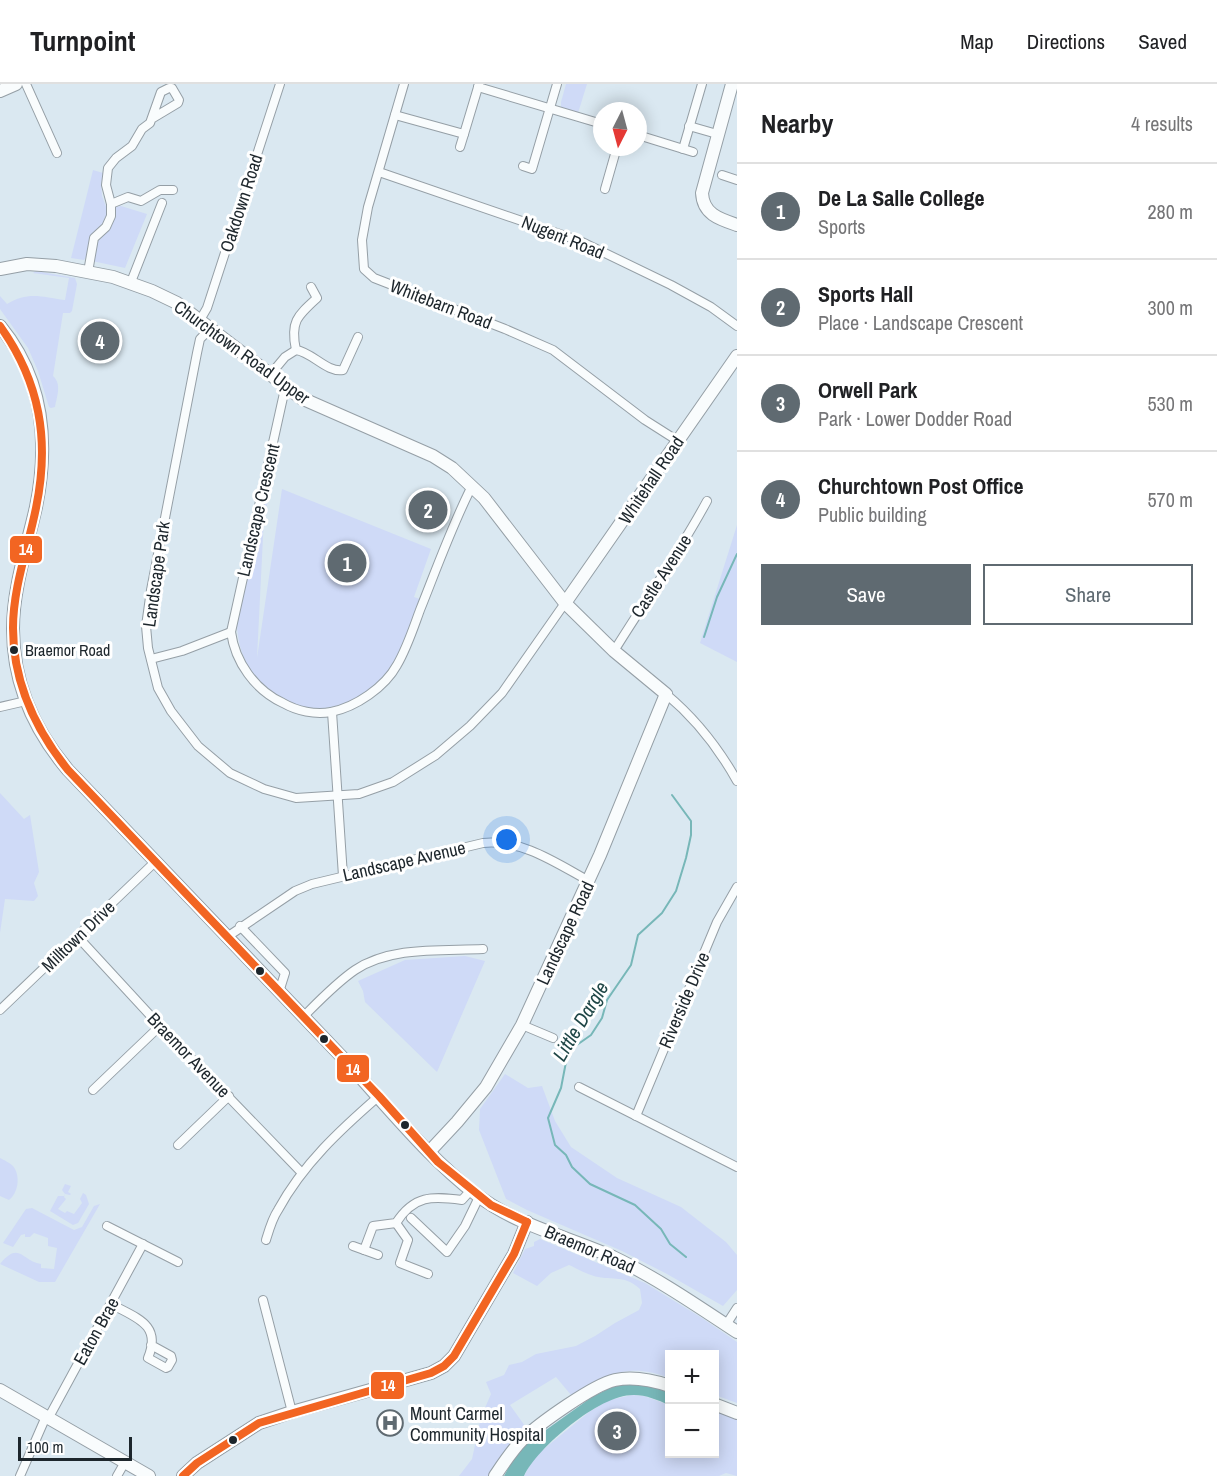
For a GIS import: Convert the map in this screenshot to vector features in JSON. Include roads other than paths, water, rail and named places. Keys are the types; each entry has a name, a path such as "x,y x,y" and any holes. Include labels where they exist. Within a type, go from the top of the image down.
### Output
{"street":[{"path":"0,91 16,84"},
{"path":"26,84 57,153"},
{"name":"Oakdown Road","path":"200,320 206,311 280,84"},
{"name":"Whitebarn Road","path":"404,84 369,207 362,240 364,269 374,278 553,350 645,420 678,441"},
{"path":"523,166 532,168 557,84"},
{"path":"683,148 702,84"},
{"path":"732,84 702,186 702,201 714,217 737,225"},
{"path":"460,147 479,86 593,121"},
{"path":"395,115 464,134"},
{"path":"88,272 94,238 106,227 111,216 111,204 106,185 108,168 116,158 132,146 142,129 153,118"},
{"path":"689,126 717,134"},
{"path":"647,138 693,152"},
{"path":"605,189 614,156"},
{"name":"Nugent Road","path":"379,172 580,241 671,285 711,307 737,326"},
{"path":"722,175 737,180"},
{"path":"111,204 128,197 141,201 160,190 173,190"},
{"path":"131,282 162,203"},
{"name":"Churchtown Road Upper","path":"0,269 27,264 88,272 131,282 177,303 301,398 328,412 423,451 452,468 484,498 566,603 614,651 666,694"},
{"path":"296,350 293,326 296,319 317,298 311,287"},
{"name":"Braemor Road","path":"0,326 28,370 37,400 43,440 40,484 17,590 14,619 15,657 26,701 37,727 55,755 379,1096 429,1152 475,1194 503,1212 597,1250 639,1270 732,1328"},
{"name":"Landscape Park","path":"211,328 200,339 196,353 146,626 158,688 171,711 198,746 230,773 280,795 296,798 359,794 393,782 436,755 470,726 502,693 566,603"},
{"path":"270,375 285,357 296,350 303,351 334,370 340,371 346,366 358,338"},
{"path":"344,344 354,348"},
{"name":"Whitehall Road","path":"566,603 737,356"},
{"name":"Landscape Crescent","path":"287,387 231,632 233,646 250,677 268,694 295,709 308,712 332,712 367,696 380,686 397,666 450,530 469,492 474,488"},
{"name":"Castle Avenue","path":"614,651 663,572 678,553 707,501"},
{"path":"151,659 182,651 231,632"},
{"path":"666,694 698,723 737,781"},
{"name":"Landscape Road","path":"429,1152 486,1088 522,1025 589,881 666,694"},
{"path":"0,708 26,701"},
{"path":"332,712 343,876"},
{"name":"Landscape Avenue","path":"227,937 240,926 295,891 312,884 493,842 535,852 589,881"},
{"name":"Milltown Drive","path":"0,1010 155,862"},
{"name":"Riverside Drive","path":"636,1116 717,922 737,887"},
{"path":"240,926 285,973 279,992"},
{"name":"Braemor Avenue","path":"77,936 301,1172"},
{"path":"303,1017 356,969 381,958 406,953 483,949"},
{"path":"522,1025 553,1038"},
{"path":"93,1090 160,1026"},
{"path":"579,1088 737,1167"},
{"path":"178,1145 228,1096"},
{"path":"266,1240 276,1212 301,1172 334,1136 379,1096"},
{"path":"411,1218 447,1252 465,1226 475,1194"},
{"path":"396,1223 405,1208 421,1201 440,1197 462,1200 475,1194"},
{"path":"183,1476 197,1463 259,1423 431,1373 444,1366 454,1356 514,1254 527,1222"},
{"path":"364,1250 373,1226 396,1223"},
{"path":"396,1223 408,1240 400,1263 428,1274"},
{"path":"107,1226 178,1262"},
{"name":"Eaton Brae","path":"20,1476 44,1421 49,1417 143,1244"},
{"path":"353,1246 378,1255"},
{"path":"263,1300 291,1412"},
{"path":"111,1304 146,1323 152,1335 152,1345"},
{"path":"732,1328 737,1308"},
{"path":"495,1476 523,1439 593,1389 616,1380 632,1378 665,1385"},
{"path":"0,1390 148,1476"},
{"path":"719,1406 737,1413"},
{"path":"117,1476 125,1462"}],"waterway":[{"name":"Little Dargle","path":"704,637 717,597 737,554"},
{"name":"Little Dargle","path":"672,795 691,821 691,835 676,891 662,913 638,935 631,965 607,1000 602,1018 591,1035 574,1047 566,1062 561,1088 548,1118 555,1145 566,1155 572,1167 590,1184 635,1205 661,1229 670,1244 686,1257"}],"place":[{"name":"Churchtown Post Office","path":"100,341"},
{"name":"Sports Hall","path":"428,510"},
{"name":"De La Salle College","path":"347,563"},
{"name":"Braemor Road","path":"14,650"},
{"name":"Mount Carmel Community Hospital","path":"390,1423"},
{"name":"Orwell Park","path":"617,1431"}]}
